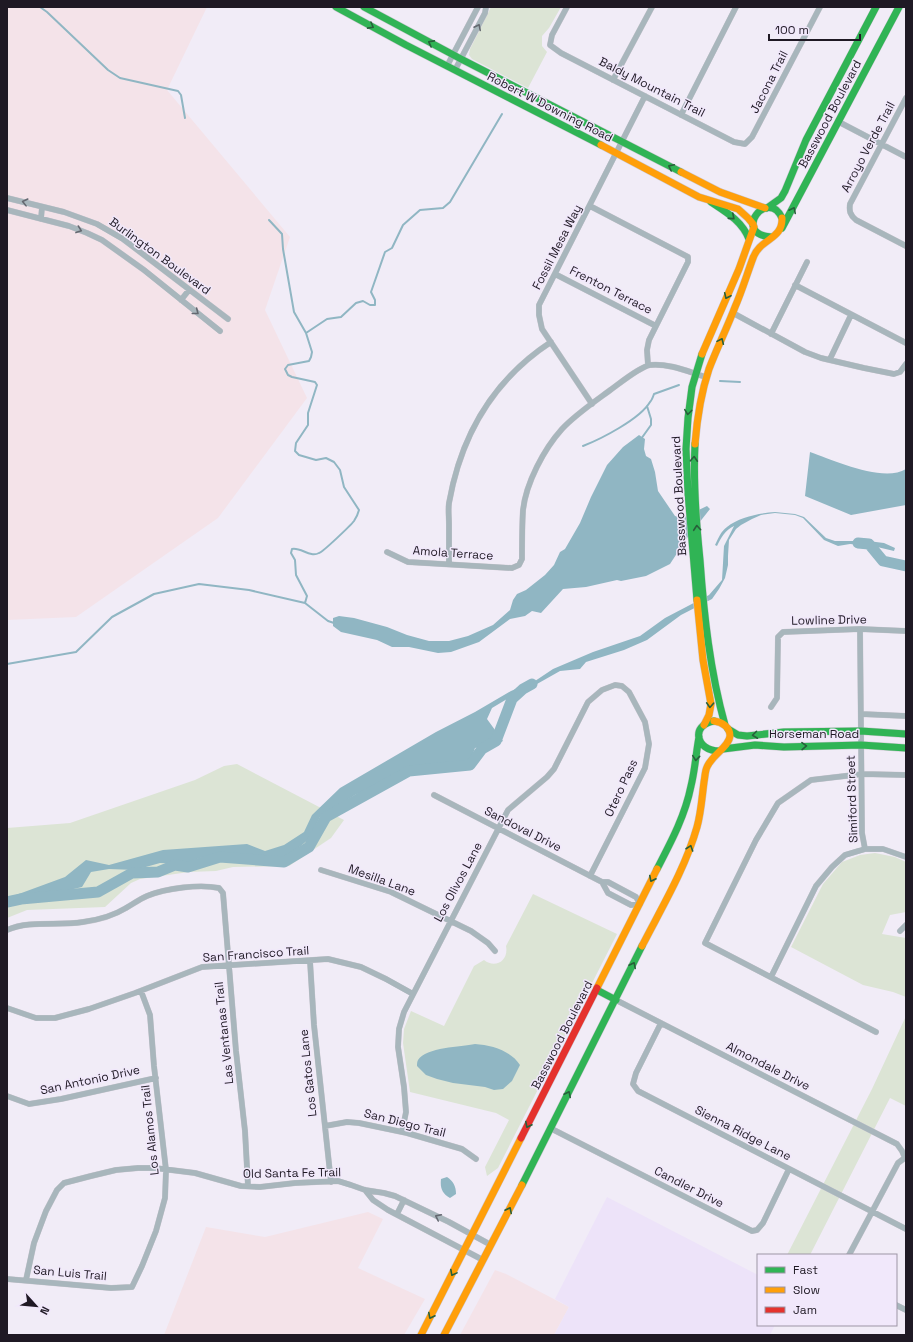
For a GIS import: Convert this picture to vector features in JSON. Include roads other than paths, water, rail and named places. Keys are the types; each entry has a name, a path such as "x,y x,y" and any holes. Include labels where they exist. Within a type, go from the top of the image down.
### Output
{"main road":[{"name":"Robert W Downing Road","path":"336,7 616,154 708,200 738,208 746,214 753,225"},
{"name":"Robert W Downing Road","path":"364,7 461,59 725,194 766,208"},
{"name":"Basswood Boulevard","path":"766,208 781,198 785,191 806,140 876,7"},
{"name":"Basswood Boulevard","path":"780,230 787,221 899,7"},
{"path":"708,200 737,221 746,232 749,239"},
{"path":"766,208 775,210 781,216 782,225 778,234 766,238 759,235 753,225 754,218 757,213 766,208"},
{"name":"Basswood Boulevard","path":"704,725 709,715 711,704 703,660 702,624 686,449 690,398 707,339 739,269 753,225"},
{"name":"Basswood Boulevard","path":"691,492 696,434 706,377 733,313 755,252 759,246 771,237"},
{"name":"Basswood Boulevard","path":"702,624 711,669 726,727"},
{"path":"444,1335 679,875 690,849 699,817 706,768 710,761 721,750 727,744 730,738 726,727 716,721 710,721 701,728 699,737 702,746 706,749 715,751 721,750"},
{"name":"Horseman Road","path":"726,727 738,735 747,736 784,732 861,731 906,734"},
{"name":"Basswood Boulevard","path":"421,1335 669,846 684,810 693,778 699,737"},
{"name":"Horseman Road","path":"721,750 755,745 784,747 861,745 906,748"},
{"path":"597,990 616,1000"}],"street":[{"name":"Baldy Mountain Trail","path":"567,7 552,35 550,44 561,53 734,142 745,144"},
{"path":"613,80 652,7"},
{"path":"681,115 736,7"},
{"name":"Jacona Trail","path":"745,144 752,137 820,7"},
{"path":"447,66 476,8 485,10 455,70"},
{"name":"Fossil Mesa Way","path":"592,404 542,329 539,306 645,96"},
{"name":"Arroyo Verde Trail","path":"906,98 850,204 850,214 856,220 906,246"},
{"path":"838,122 906,157"},
{"name":"Burlington Boulevard","path":"7,198 64,212 97,224 113,232 228,319"},
{"path":"590,206 688,257 688,262 650,340 647,350 648,365"},
{"path":"41,219 42,207"},
{"name":"Burlington Boulevard","path":"7,210 69,226 87,233 117,250 220,331"},
{"path":"144,270 150,260"},
{"path":"771,334 807,262"},
{"name":"Frenton Terrace","path":"555,274 656,326"},
{"path":"795,286 906,343"},
{"path":"181,300 189,290"},
{"path":"733,313 806,352 821,358 894,374 900,372 906,364"},
{"path":"830,359 851,315"},
{"path":"449,564 449,504 458,468 468,438 483,410 500,386 522,363 551,342"},
{"path":"592,404 648,365 672,367 706,377"},
{"name":"Amola Terrace","path":"387,552 408,562 512,568 519,565 522,559 523,509 530,482 543,455 562,429 592,404"},
{"name":"Lowline Drive","path":"771,707 777,698 778,637 783,632 860,629 906,631"},
{"name":"Simiford Street","path":"860,629 862,833 865,849"},
{"name":"Los Olivos Lane","path":"402,1132 406,1112 398,1047 404,1012 508,810 547,777 554,768 588,702 602,690 615,686 622,686"},
{"name":"Otero Pass","path":"590,876 645,768 649,744 645,722 629,692 622,686"},
{"path":"861,714 906,716"},
{"path":"876,1032 705,943 756,840 778,803 811,780 862,774 906,776"},
{"name":"Sandoval Drive","path":"434,795 590,876 602,882 608,882 636,897 640,904 631,905 613,896 608,893 602,882"},
{"path":"771,977 816,886 828,870 845,856 865,849 883,849 906,857"},
{"name":"Mesilla Lane","path":"321,870 391,892 471,931 488,943 495,951"},
{"name":"Las Ventanas Trail","path":"7,930 31,925 82,922 109,917 146,896 166,890 209,886 219,888 223,894 228,965 245,1131 248,1186"},
{"path":"613,896 617,887"},
{"path":"900,931 906,925"},
{"name":"San Francisco Trail","path":"7,1008 36,1018 55,1018 89,1009 141,991 202,967 328,959 361,967 386,978 413,994"},
{"name":"Los Gatos Lane","path":"310,961 314,1026 332,1182"},
{"name":"Los Alamos Trail","path":"132,1287 156,1231 164,1198 166,1170 150,1015 141,991"},
{"name":"Almondale Drive","path":"616,1000 897,1144 905,1158"},
{"name":"Sienna Ridge Lane","path":"661,1023 636,1073 633,1084 638,1092 906,1229"},
{"name":"San Antonio Drive","path":"7,1096 28,1104 61,1099 156,1078"},
{"name":"San Diego Trail","path":"325,1126 347,1122 402,1132 462,1149 476,1159"},
{"name":"Candler Drive","path":"550,1128 752,1231 757,1230 763,1223 789,1169"},
{"path":"850,1254 898,1163 905,1158"},
{"name":"Old Santa Fe Trail","path":"26,1280 34,1244 46,1211 57,1190 64,1183 116,1170 155,1168 194,1174 241,1186 338,1182 365,1190 382,1192 404,1200 491,1245"},
{"name":"Old Santa Fe Trail","path":"365,1190 373,1200 378,1203 483,1260"},
{"path":"378,1203 382,1192"},
{"path":"397,1214 404,1200"},
{"name":"San Luis Trail","path":"7,1279 111,1288 132,1287"},
{"path":"897,1306 906,1310"}],"water":[{"path":"639,435 645,439 644,449 646,456 651,459 658,491 675,516 682,518 707,506 710,509 687,538 670,564 646,576 621,581 617,580 586,587 563,589 541,613 532,611 525,616 510,619 479,642 451,652 438,653 409,647 392,647 377,640 341,632 333,626 333,618 339,616 354,618 387,627 407,635 429,641 449,641 468,636 493,625 510,610 513,600 517,594 526,590 545,575 554,565 560,552 565,549 580,523 607,465 623,447"},
{"path":"810,452 844,465 872,472 896,473 906,469 906,505 851,515 805,496"},
{"path":"775,512 795,514 804,517 826,538 835,541 868,541 884,543 895,548 894,551 873,546 850,544 838,546 824,540 803,518 795,515 775,513 761,515 741,525 736,529 729,540 728,565 725,578 712,599 681,615 647,640 624,650 586,662 580,669 560,671 492,708 487,719 503,741 493,745 475,748 470,762 461,761 448,766 403,775 355,795 320,817 309,839 284,860 273,861 222,855 200,858 183,864 160,863 135,870 109,869 91,872 82,887 7,905 7,897 65,877 86,860 109,865 163,850 247,844 265,851 284,845 304,832 312,815 340,788 436,732 511,691 535,681 553,669 593,652 640,636 665,618 709,595 722,580 724,546 734,526 726,532 717,546 715,545 723,531 732,524 744,518 763,513"},
{"path":"878,559 891,559 906,564 906,569 894,568 884,564"},
{"path":"475,1044 494,1047 506,1052 520,1065 512,1081 503,1089 494,1090 485,1087 453,1083 437,1079 426,1075 417,1066 418,1060 428,1052 444,1048"},
{"path":"447,1177 454,1184 456,1191 456,1194 450,1198 443,1192 441,1185 441,1179"}],"waterway":[{"path":"40,7 108,70 120,78 178,91 181,95 185,118"},
{"path":"306,333 327,319 341,317 356,303 363,301 370,305 375,305 375,300 371,292 385,252 392,248 403,225 420,210 443,208 450,202 502,114"},
{"path":"269,220 282,234 283,249 294,312 306,333 312,352 309,361 288,365 285,369 288,375 315,382 317,385 308,413 308,425 296,443 295,451 299,455 316,460 326,458 334,462 340,470 344,487 359,510 354,521 322,552 312,554 299,549 292,549 291,553 295,560 296,575 307,596 305,603"},
{"path":"720,381 740,382"},
{"path":"583,446 600,439 629,422 645,408 654,394 679,385"},
{"path":"641,439 651,425 651,419 647,406"},
{"path":"858,543 869,544 883,561 906,566"},
{"path":"7,664 76,652 112,617 154,594 199,584 249,590 305,603 328,621 334,623"},
{"path":"7,902 21,899 98,892 132,873 158,872 175,865 188,867 220,857 284,862 309,847 326,817 409,771 470,765 482,749 496,741 512,699 523,689 532,684"}]}
